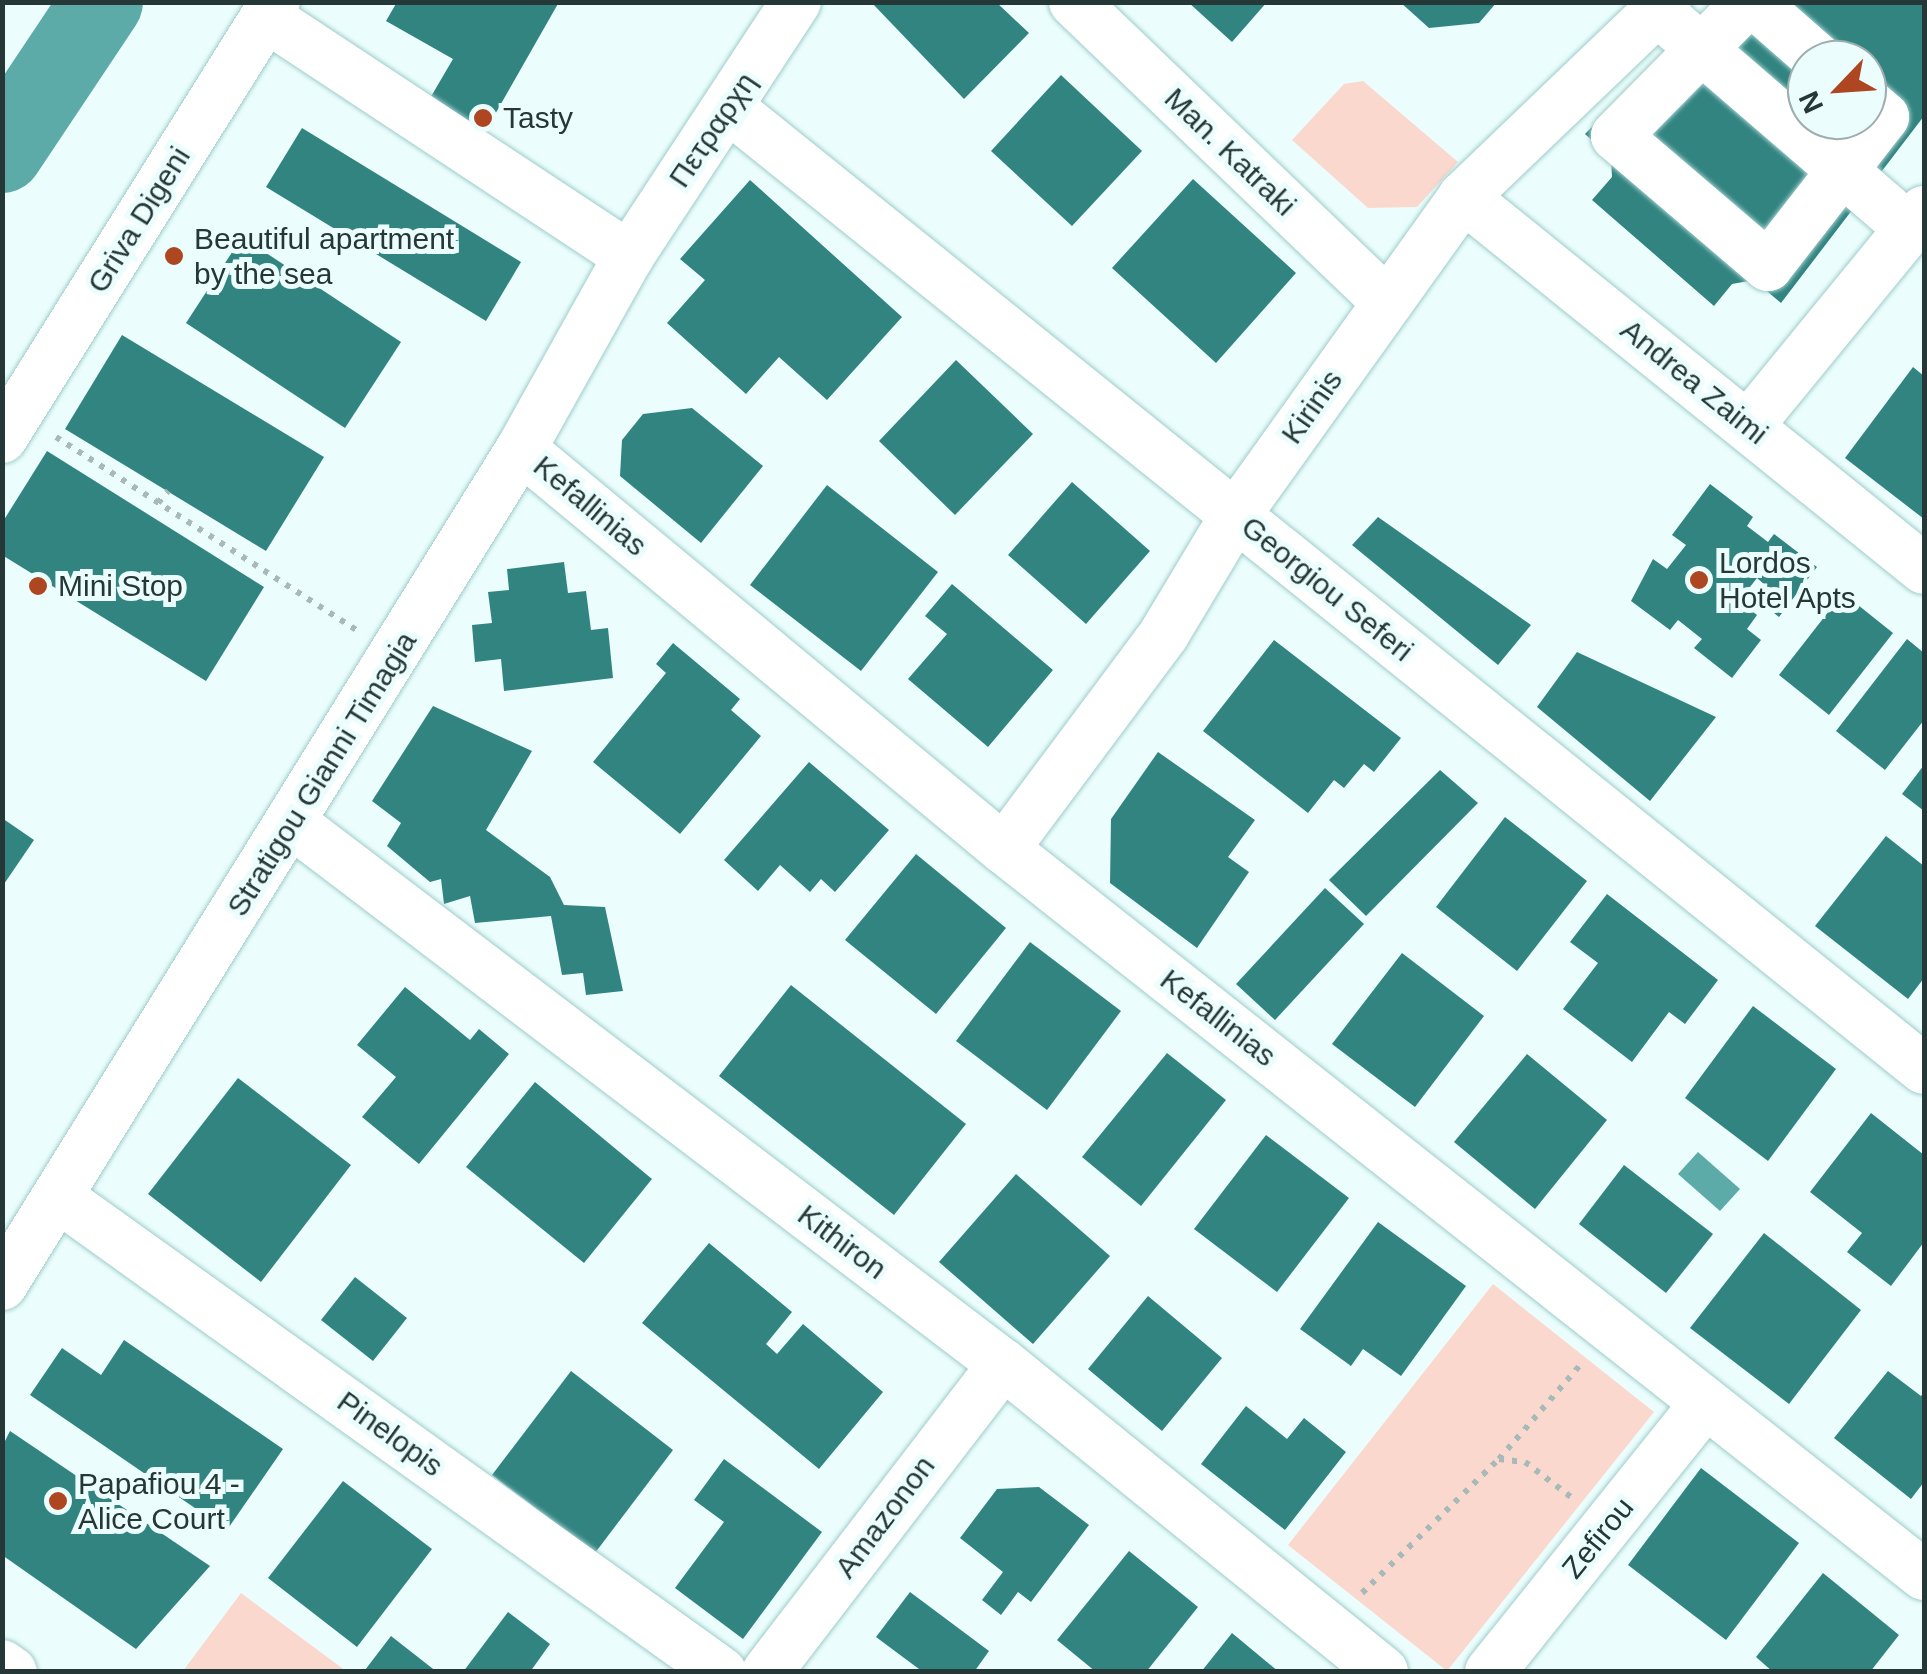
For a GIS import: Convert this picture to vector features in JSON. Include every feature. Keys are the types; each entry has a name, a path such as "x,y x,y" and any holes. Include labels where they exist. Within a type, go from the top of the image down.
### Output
{"street":[{"name":"Πετραρχη","path":"629,256 730,108 796,2"},
{"name":"Man. Katraki","path":"1074,2 1387,302"},
{"path":"1795,40 1750,2 1616,136 1768,266 1865,140"},
{"name":"Kirinis","path":"1004,849 1164,634 1235,516 1463,196 1656,6"},
{"path":"1656,6 1842,170 1917,220 1748,426"},
{"path":"270,10 629,256"},
{"name":"Griva Digeni","path":"10,425 270,10"},
{"name":"Georgiou Seferi","path":"730,108 1924,1069"},
{"name":"Andrea Zaimi","path":"1463,196 1924,569"},
{"name":"Stratigou Gianni Timagia","path":"2,1285 396,655 522,448 629,256"},
{"name":"Kefallinias","path":"522,448 1004,849 1924,1575"},
{"name":"Kithiron","path":"292,823 1003,1364 1383,1672"},
{"name":"Pinelopis","path":"58,1197 721,1672"},
{"name":"Amazonon","path":"768,1672 1003,1364"},
{"name":"Zefirou","path":"1490,1672 1705,1404"},
{"path":"2,1666 12,1672"}],"path":[{"path":"10,425 158,503 396,655"},
{"path":"158,503 168,491"},
{"path":"1328,1626 1499,1460 1611,1329"},
{"path":"1499,1460 1524,1462 1608,1525"}],"shaded area":[{"path":"1363,81 1458,162 1417,207 1368,208 1292,140 1344,84"},
{"path":"1493,1284 1654,1412 1447,1671 1288,1545"},
{"path":"241,1593 346,1671 183,1671"}],"water":[{"path":"1698,1152 1740,1189 1720,1211 1678,1174"}],"building":[{"path":"397,2 559,2 485,132 429,100 453,59 386,21"},
{"path":"871,2 996,2 1029,33 964,99"},
{"path":"1188,2 1267,2 1232,42"},
{"path":"1400,2 1497,2 1479,23 1429,28"},
{"path":"1716,2 1924,2 1924,116 1781,303 1754,280 1732,284 1714,306 1592,200 1612,177 1611,157 1585,134"},
{"path":"1061,75 1142,151 1072,226 991,151"},
{"path":"302,128 521,262 486,321 266,187"},
{"path":"1193,179 1296,273 1216,363 1112,268"},
{"path":"750,180 902,317 827,400 779,357 746,394 667,323 705,280 680,259"},
{"path":"242,237 401,342 345,428 186,323"},
{"path":"122,335 324,457 266,551 65,429"},
{"path":"956,360 1033,434 955,515 879,441"},
{"path":"1913,367 1924,376 1924,519 1845,458"},
{"path":"692,408 763,466 701,543 620,476 622,440 643,414"},
{"path":"47,451 264,587 206,681 2,555 2,523"},
{"path":"1072,482 1150,551 1086,624 1008,555"},
{"name":"Lordos Hotel Apts","path":"1710,484 1753,517 1747,526 1768,542 1774,534 1817,567 1779,617 1755,598 1765,585 1757,578 1739,601 1757,615 1747,629 1761,640 1732,678 1694,648 1702,639 1678,620 1670,630 1631,601 1653,559 1667,569 1686,545 1672,535"},
{"path":"827,485 938,572 861,671 750,585"},
{"path":"1378,517 1531,625 1498,665 1352,545"},
{"path":"564,562 568,593 586,591 591,630 608,628 613,678 504,691 501,659 475,662 472,625 492,623 488,592 509,590 507,569"},
{"path":"952,584 1053,670 988,747 908,679 947,634 925,616"},
{"path":"1843,593 1893,633 1829,715 1779,675"},
{"path":"1907,639 1924,653 1924,720 1885,770 1836,731"},
{"path":"1274,640 1401,738 1374,772 1364,764 1344,788 1334,780 1308,813 1203,731"},
{"path":"673,643 740,699 731,710 761,736 680,834 593,762 666,673 656,664"},
{"path":"1577,652 1716,717 1650,801 1537,707"},
{"path":"433,706 532,751 486,830 550,877 564,905 605,907 623,991 586,995 583,973 562,975 551,916 475,923 470,896 444,904 441,879 430,882 387,846 401,823 372,801"},
{"path":"1158,752 1255,820 1228,857 1249,872 1197,948 1110,883 1111,819"},
{"path":"809,762 889,830 835,892 821,879 810,892 780,865 758,891 724,860"},
{"path":"1924,765 1924,811 1902,794"},
{"path":"1440,770 1478,803 1366,916 1329,880"},
{"path":"1505,817 1587,881 1517,971 1436,907"},
{"path":"2,818 34,840 2,887"},
{"path":"1886,836 1924,866 1924,978 1908,999 1815,926"},
{"path":"916,854 1006,928 936,1014 845,940"},
{"path":"1325,888 1364,924 1275,1020 1236,984"},
{"path":"1607,894 1718,980 1685,1024 1669,1012 1632,1062 1563,1009 1598,963 1570,942"},
{"path":"1030,942 1121,1011 1047,1110 956,1041"},
{"path":"1402,953 1484,1016 1415,1107 1332,1044"},
{"path":"791,985 966,1124 894,1215 719,1076"},
{"path":"405,987 470,1040 479,1029 509,1054 419,1164 362,1117 396,1077 357,1045"},
{"path":"1753,1006 1836,1069 1768,1161 1685,1098"},
{"path":"1167,1053 1226,1100 1141,1206 1082,1157"},
{"path":"1527,1054 1607,1120 1535,1209 1454,1142"},
{"path":"238,1078 351,1165 261,1282 148,1194"},
{"path":"535,1082 652,1179 584,1263 466,1167"},
{"path":"1871,1113 1924,1155 1924,1242 1891,1286 1847,1252 1862,1233 1810,1192"},
{"path":"1266,1135 1349,1198 1277,1292 1194,1229"},
{"path":"1624,1165 1713,1234 1666,1293 1579,1224"},
{"path":"1016,1174 1110,1256 1033,1344 939,1262"},
{"path":"1378,1222 1466,1286 1401,1376 1363,1349 1351,1366 1300,1329"},
{"path":"1764,1233 1861,1310 1789,1404 1690,1328"},
{"path":"709,1243 792,1312 766,1344 777,1354 803,1324 883,1392 819,1469 642,1323"},
{"path":"355,1277 407,1318 373,1361 321,1320"},
{"path":"1148,1296 1222,1358 1162,1431 1088,1369"},
{"path":"124,1340 283,1449 227,1530 30,1395 62,1348 101,1375"},
{"path":"571,1371 673,1450 595,1553 492,1475"},
{"path":"1888,1371 1921,1396 1924,1392 1924,1482 1911,1499 1834,1438"},
{"path":"1246,1406 1287,1439 1304,1418 1346,1452 1285,1530 1201,1464"},
{"name":"Papafiou 4 - Alice Court","path":"10,1431 210,1566 136,1649 2,1555 2,1447"},
{"path":"724,1459 822,1532 743,1639 675,1588 724,1522 694,1500"},
{"path":"1701,1468 1799,1543 1726,1640 1628,1565"},
{"path":"343,1481 432,1549 357,1647 268,1578"},
{"path":"1039,1487 1089,1525 1031,1602 1018,1592 1001,1615 982,1600 1003,1572 960,1538 997,1489"},
{"path":"1129,1551 1198,1607 1146,1672 1096,1672 1057,1640"},
{"path":"1823,1573 1899,1635 1870,1672 1773,1672 1756,1657"},
{"path":"910,1592 989,1651 974,1672 923,1672 876,1637"},
{"path":"508,1612 550,1644 530,1672 463,1672"},
{"path":"1232,1633 1279,1672 1201,1672"},
{"path":"391,1636 437,1672 365,1670"}],"waterway":[{"path":"2,152 102,2"}],"place":[{"name":"Tasty","path":"483,118"},
{"name":"Beautiful apartment by the sea","path":"174,256"},
{"name":"Lordos Hotel Apts","path":"1699,580"},
{"name":"Mini Stop","path":"38,586"},
{"name":"Papafiou 4 - Alice Court","path":"58,1501"}]}
